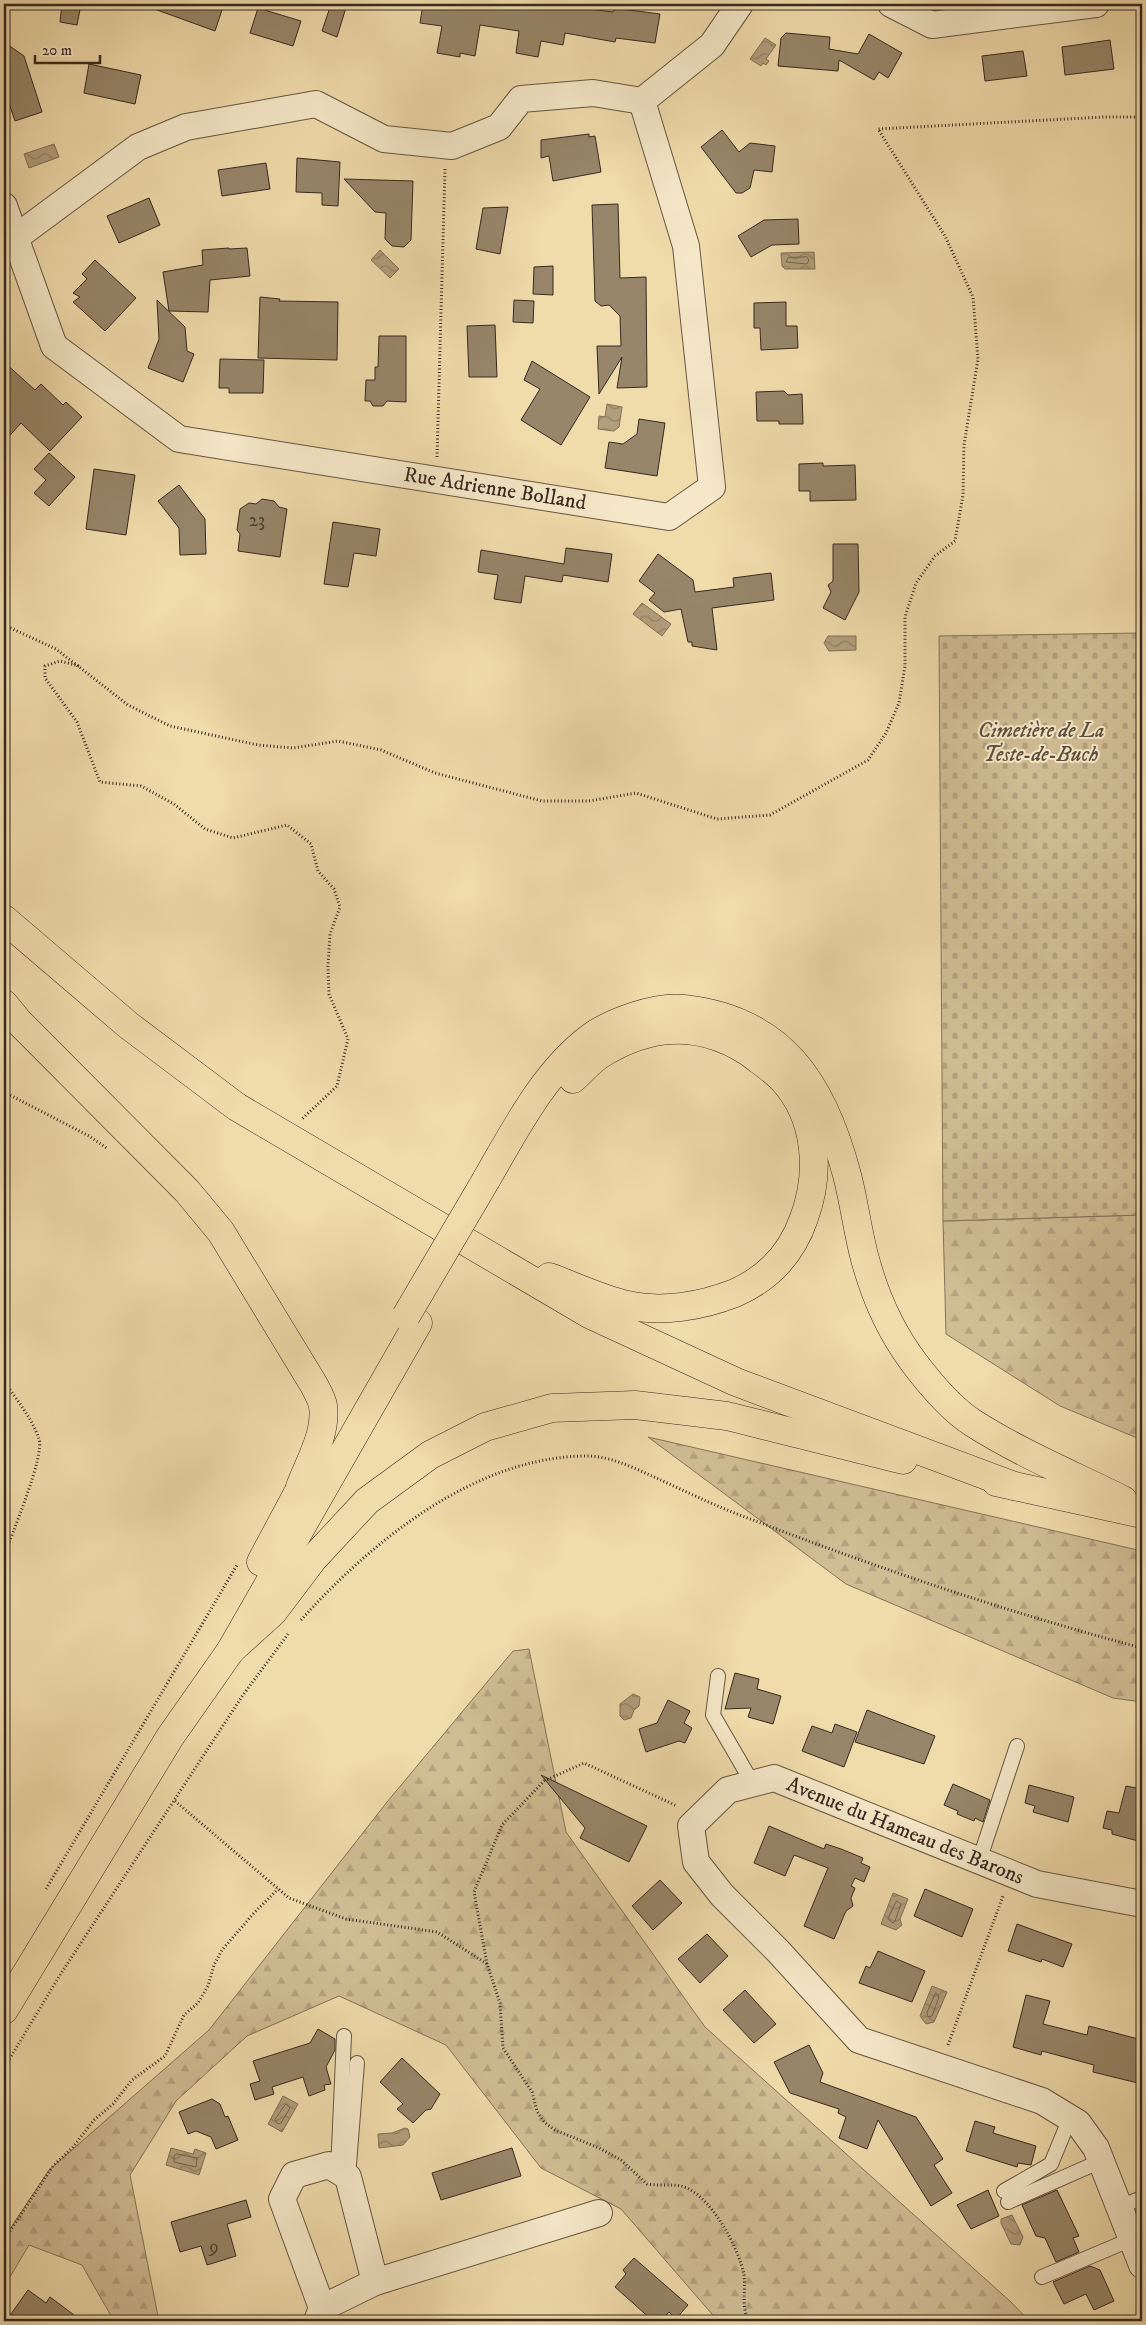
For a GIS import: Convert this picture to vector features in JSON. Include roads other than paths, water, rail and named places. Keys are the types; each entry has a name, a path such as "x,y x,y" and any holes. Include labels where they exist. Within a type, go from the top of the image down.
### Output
{"main road":[{"path":"4,919 128,1025 237,1107 589,1314 736,1382 1014,1486"},
{"path":"4,1004 18,1021 187,1191 226,1240 314,1385 323,1404 324,1417 321,1432 300,1487"},
{"path":"4,2010 170,1737 231,1650 412,1320 492,1183 518,1124 557,1070 591,1037 616,1023 647,1012 673,1008 702,1011 731,1018 773,1040 795,1062 817,1092 833,1128 847,1174 867,1266 888,1323 914,1363 942,1396 972,1422 1142,1509"},
{"path":"490,1256 628,1305 675,1308 719,1299 755,1284 782,1259 797,1237 812,1198 815,1167 807,1120 796,1098 782,1079 746,1049 714,1035 673,1030 637,1037 600,1054 570,1082 535,1130 492,1183"},
{"path":"170,1737 300,1487 412,1320"},
{"path":"231,1650 273,1612 313,1559 367,1502 430,1455 485,1427 552,1408 634,1405 727,1416 1014,1486 1142,1514"}],"street":[{"path":"15,238 138,148 186,127 316,104 384,139 452,146 499,127 521,99 594,93 642,100 712,44 740,4"},
{"path":"891,4 932,25 1096,4"},
{"name":"Rue Adrienne Bolland","path":"4,206 54,346 179,438 669,517 712,487 686,246 642,100"},
{"name":"Avenue du Hameau des Barons","path":"1142,1903 1037,1884 774,1778 728,1790 691,1826 696,1862 722,1895 778,1951 859,2040 1042,2101 1078,2123 1096,2148 1101,2161 1131,2203 1132,2239 1142,2265"},
{"path":"375,2282 343,2174 329,2165 294,2175 282,2199 319,2315 375,2282 600,2213"}],"lane":[{"path":"718,1676 714,1715 753,1784"},
{"path":"979,1861 1017,1746"},
{"path":"343,2174 344,2036"},
{"path":"343,2174 357,2062"},
{"path":"1070,2118 1050,2164 1006,2196 1101,2161"},
{"path":"1042,2277 1132,2239"}],"water":[{"path":"765,38 776,45 766,59 769,61 766,65 763,63 761,66 750,59"},
{"path":"54,144 59,157 29,168 24,154"},
{"path":"380,250 399,269 390,278 371,260"},
{"path":"814,252 815,269 785,269 782,266 781,253"},
{"path":"607,404 622,407 619,427 614,431 598,429 599,416 605,417"},
{"path":"642,603 671,624 662,636 633,614"},
{"path":"828,636 856,636 856,650 829,651 824,643"},
{"path":"633,1694 640,1697 639,1706 634,1710 631,1718 624,1720 620,1716 620,1704"},
{"path":"893,1893 908,1899 900,1919 902,1925 896,1930 881,1924"},
{"path":"932,1986 947,1992 934,2022 926,2024 920,2016"},
{"path":"283,2096 298,2104 282,2132 268,2124"},
{"path":"405,2128 408,2129 410,2137 403,2145 379,2148 378,2134 392,2133"},
{"path":"171,2148 193,2154 195,2149 206,2153 199,2175 166,2165"},
{"path":"1012,2215 1023,2237 1020,2245 1011,2244 1001,2223 1001,2219"}],"park label":[{"name":"Cimetière de La Teste-de-Buch","path":"1041,743"}]}
